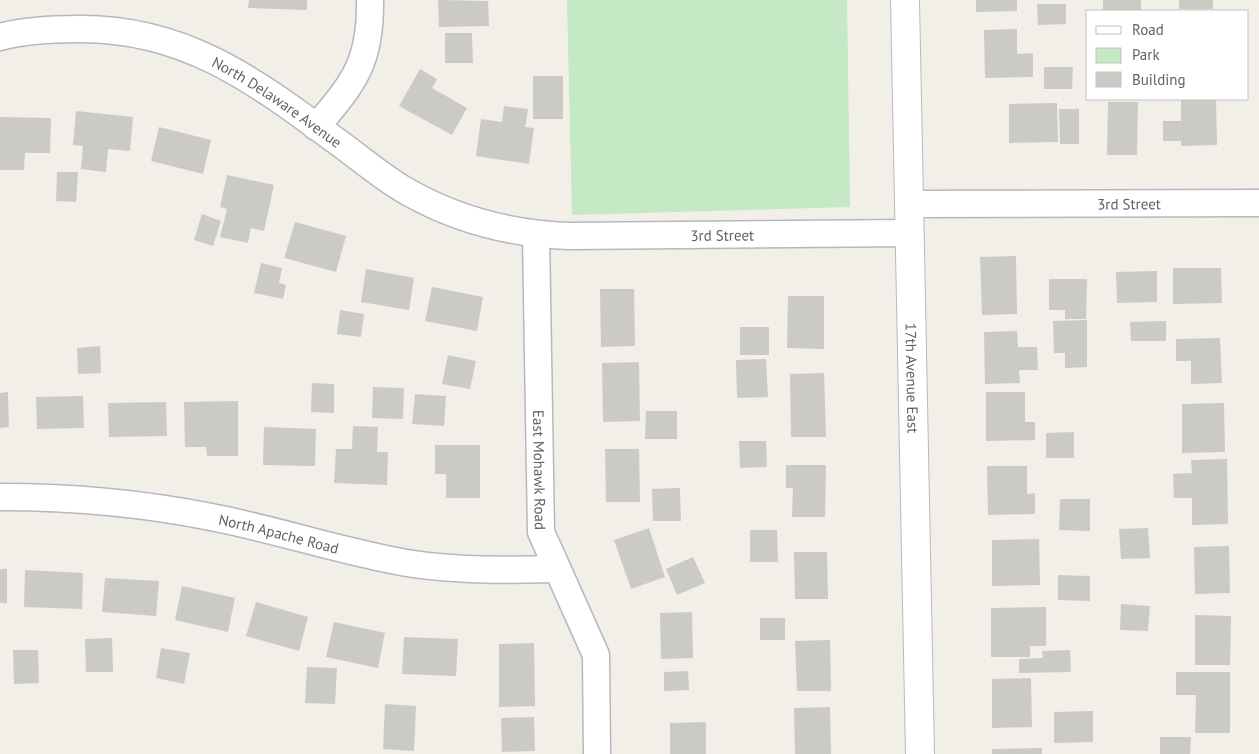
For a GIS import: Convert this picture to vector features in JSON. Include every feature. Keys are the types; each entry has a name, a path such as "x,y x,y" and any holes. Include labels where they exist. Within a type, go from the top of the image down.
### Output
{"street":[{"path":"316,127 346,92 360,67 368,40 370,0"},
{"name":"17th Avenue East","path":"905,0 920,754"},
{"name":"North Delaware Avenue","path":"0,37 51,29 98,29 146,36 190,49 234,70 402,188 450,213 495,228 536,235"},
{"name":"3rd Street","path":"909,204 1259,203"},
{"name":"3rd Street","path":"536,235 910,233"},
{"name":"East Mohawk Road","path":"536,235 541,532 596,655 598,754"},
{"name":"North Apache Road","path":"0,497 41,497 126,504 210,517 350,552 415,564 491,570 557,569"}],"green space":[{"path":"567,0 847,0 850,207 572,215"}],"building":[{"path":"249,0 307,0 307,10 248,8"},
{"path":"438,0 488,1 489,26 439,27"},
{"path":"976,0 1017,0 1017,11 976,12"},
{"path":"1103,0 1141,0 1141,10 1103,10"},
{"path":"1179,0 1213,0 1213,9 1179,9"},
{"path":"1037,4 1066,4 1066,24 1038,25"},
{"path":"1017,29 1017,54 1033,53 1033,77 985,78 984,30"},
{"path":"445,33 472,33 473,63 445,63"},
{"path":"1044,67 1073,67 1072,89 1044,89"},
{"path":"420,69 437,79 432,88 467,108 452,135 399,106"},
{"path":"533,76 563,76 563,119 533,119"},
{"path":"1181,100 1216,100 1217,145 1181,146 1181,141 1163,141 1163,121 1181,121"},
{"path":"1108,102 1138,102 1137,155 1107,155"},
{"path":"1057,103 1058,142 1009,143 1009,104"},
{"path":"504,106 528,109 525,127 534,128 529,164 476,156 481,119 502,122"},
{"path":"1059,109 1079,109 1079,144 1060,144"},
{"path":"76,111 133,117 130,151 108,149 106,172 81,169 83,146 73,145"},
{"path":"0,117 51,118 50,153 25,153 24,170 0,170"},
{"path":"159,127 211,140 203,174 151,161"},
{"path":"57,172 78,172 76,202 56,201"},
{"path":"227,175 274,185 264,231 251,228 248,243 220,237 227,209 220,207"},
{"path":"202,214 221,221 213,246 194,240"},
{"path":"295,222 346,236 336,272 284,258"},
{"path":"1016,256 1017,314 982,315 980,257"},
{"path":"261,263 282,268 279,283 286,285 283,299 254,293"},
{"path":"1173,268 1221,268 1222,303 1173,304"},
{"path":"366,269 414,278 409,310 361,302"},
{"path":"1157,271 1157,302 1117,303 1116,272"},
{"path":"1049,279 1087,279 1086,319 1065,319 1065,310 1049,310"},
{"path":"432,287 483,297 477,331 425,321"},
{"path":"600,289 634,289 635,346 601,347"},
{"path":"788,296 824,296 824,349 787,348"},
{"path":"340,310 364,314 361,337 337,334"},
{"path":"1087,320 1087,367 1065,368 1065,353 1054,353 1053,321"},
{"path":"1166,321 1166,341 1131,341 1130,322"},
{"path":"740,327 769,327 769,355 740,355"},
{"path":"1017,331 1018,347 1037,347 1038,370 1019,370 1020,383 985,384 984,332"},
{"path":"1220,338 1222,383 1191,384 1191,361 1176,361 1176,339"},
{"path":"100,346 101,373 78,374 77,348"},
{"path":"448,355 476,361 470,389 442,384"},
{"path":"766,359 768,397 737,398 736,360"},
{"path":"639,362 640,421 603,422 602,363"},
{"path":"824,373 826,437 791,437 790,374"},
{"path":"312,383 334,384 334,413 311,412"},
{"path":"373,387 404,388 403,419 372,418"},
{"path":"8,392 9,427 0,428 0,393"},
{"path":"986,392 1025,392 1025,422 1035,422 1035,440 986,441"},
{"path":"415,394 446,396 444,426 412,424"},
{"path":"83,396 84,428 37,429 36,397"},
{"path":"238,401 238,456 207,456 206,447 185,447 184,402"},
{"path":"166,402 167,436 109,437 108,403"},
{"path":"1224,403 1225,452 1182,453 1182,404"},
{"path":"646,411 677,411 677,439 645,439"},
{"path":"353,426 378,427 377,452 388,452 387,485 334,483 336,449 352,449"},
{"path":"264,427 316,429 315,466 263,465"},
{"path":"1074,432 1074,458 1046,458 1046,433"},
{"path":"739,441 766,441 767,467 740,468"},
{"path":"435,445 480,445 480,498 446,498 446,474 435,474"},
{"path":"605,449 639,449 640,502 606,502"},
{"path":"1227,459 1228,524 1192,525 1192,498 1174,498 1173,474 1192,473 1191,460"},
{"path":"786,465 826,465 825,517 792,517 793,488 786,488"},
{"path":"987,466 1027,466 1027,494 1035,493 1035,514 988,515"},
{"path":"680,488 681,521 653,521 652,489"},
{"path":"1060,499 1090,499 1090,531 1059,530"},
{"path":"649,528 665,577 631,589 614,540"},
{"path":"1148,528 1150,558 1121,559 1119,529"},
{"path":"750,530 777,530 778,562 750,562"},
{"path":"1039,539 1040,585 992,586 992,540"},
{"path":"1229,546 1230,593 1195,594 1194,547"},
{"path":"794,552 827,552 828,599 795,599"},
{"path":"693,557 705,583 677,595 666,569"},
{"path":"0,569 7,569 7,603 0,603"},
{"path":"25,570 83,573 82,609 24,607"},
{"path":"1058,575 1090,576 1090,601 1058,600"},
{"path":"105,578 159,581 156,616 102,612"},
{"path":"182,586 235,598 228,632 175,620"},
{"path":"256,602 308,617 299,651 246,636"},
{"path":"1121,604 1150,606 1148,631 1120,630"},
{"path":"1046,607 1046,646 1030,646 1030,657 991,657 991,608"},
{"path":"692,612 693,658 661,659 660,613"},
{"path":"1195,615 1231,616 1230,665 1195,665"},
{"path":"760,618 785,618 785,640 760,640"},
{"path":"334,622 385,633 378,668 326,657"},
{"path":"404,637 458,639 456,676 402,674"},
{"path":"112,638 113,672 86,672 85,639"},
{"path":"830,640 831,691 797,691 795,641"},
{"path":"534,643 535,706 499,707 499,644"},
{"path":"161,648 190,653 184,684 156,678"},
{"path":"13,650 38,650 39,683 14,684"},
{"path":"1070,650 1071,672 1019,673 1019,659 1043,658 1042,651"},
{"path":"307,667 337,668 335,704 305,703"},
{"path":"688,671 689,690 664,691 664,672"},
{"path":"1176,672 1230,672 1230,733 1195,733 1196,695 1176,695"},
{"path":"1031,678 1032,727 992,728 992,679"},
{"path":"385,704 416,706 414,751 383,749"},
{"path":"830,707 831,754 795,754 794,708"},
{"path":"1093,711 1093,742 1054,743 1054,712"},
{"path":"534,717 535,751 502,752 501,718"},
{"path":"706,722 706,754 670,754 670,723"},
{"path":"1160,737 1191,737 1190,754 1160,754"},
{"path":"1042,748 1042,754 992,754 992,749"}]}
